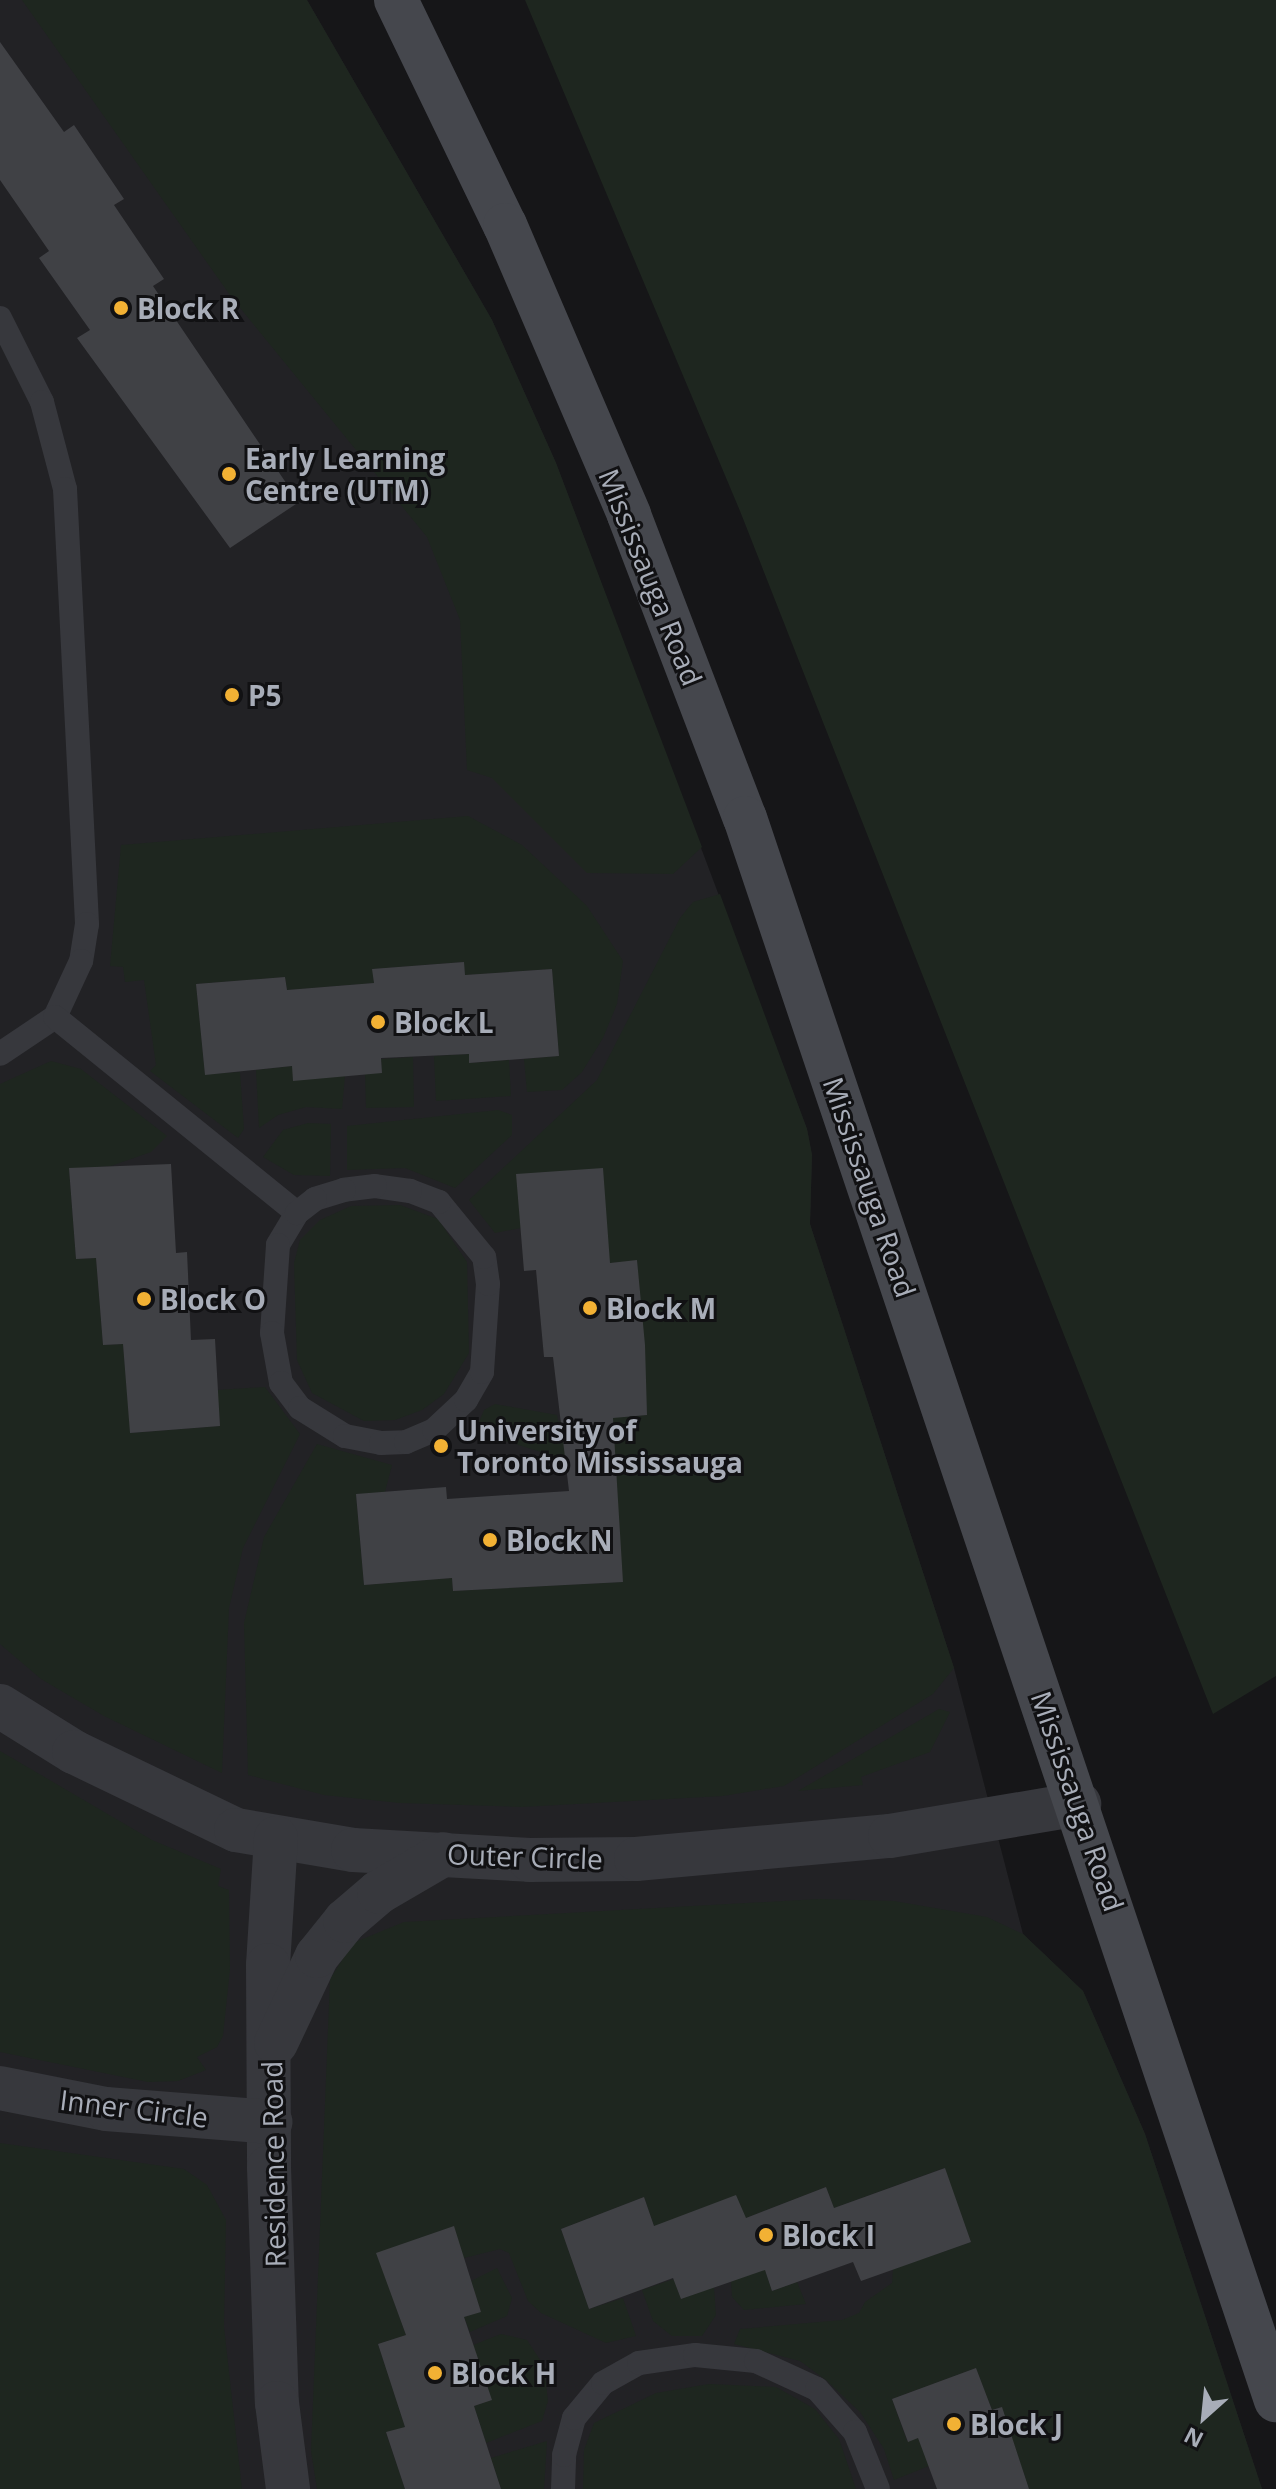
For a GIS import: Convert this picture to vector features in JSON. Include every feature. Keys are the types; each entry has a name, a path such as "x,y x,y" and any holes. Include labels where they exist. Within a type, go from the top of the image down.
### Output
{"main road":[{"name":"Mississauga Road","path":"396,0 530,283 629,515 745,818 1079,1804 1276,2400"}],"street":[{"name":"Outer Circle","path":"0,1706 74,1752 236,1830 353,1850 636,1859 890,1836 1079,1804"},
{"name":"Residence Road","path":"276,1838 268,1965 272,2052 270,2122 277,2403 288,2489"},
{"path":"272,2052 317,1956 345,1921 379,1892 444,1854"},
{"name":"Inner Circle","path":"0,2088 106,2109 270,2122"}],"lane":[{"path":"0,318 42,402 65,489 87,924 81,961 55,1017 0,1054"},
{"path":"55,1017 297,1213"},
{"path":"375,1186 410,1191 439,1202 484,1257 488,1284 482,1372 466,1400 434,1430 406,1442 345,1436 300,1408 281,1383 272,1333 274,1274 278,1245 297,1213 315,1199 344,1190 375,1186"},
{"path":"563,2489 564,2455 574,2418 603,2383 639,2363 695,2355 756,2361 817,2389 855,2432 878,2489"}],"shaded area":[{"name":"University of Toronto Mississauga","path":"0,0 307,0 492,320 556,463 807,1129 812,1155 810,1224 954,1668 1023,1934 1083,1991 1145,2134 1262,2489 0,2489"},
{"path":"22,0 307,0 492,320 556,463 702,847 673,874 587,873 492,778 467,770 460,620 427,537 232,298"},
{"path":"525,0 1276,0 1276,1676 1213,1714 740,511"},
{"path":"468,816 522,845 587,906 623,961 617,1004 603,1038 582,1072 562,1090 527,1092 524,1059 559,1056 552,969 465,975 463,962 373,969 374,983 287,990 285,977 196,984 205,1074 240,1072 244,1129 238,1138 150,1071 156,1065 144,980 125,982 123,967 110,966 121,845"},
{"path":"720,894 807,1129 812,1155 810,1224 954,1668 933,1694 784,1786 723,1796 522,1807 400,1803 324,1795 248,1775 244,1623 264,1537 317,1444 392,1465 385,1492 356,1495 364,1585 452,1578 453,1591 623,1582 583,1465 489,1436 479,1422 484,1410 495,1404 557,1415 558,1421 647,1415 637,1261 610,1263 521,1228 495,1233 469,1200 597,1080 680,918 693,902"},
{"path":"469,1054 470,1063 509,1060 511,1096 436,1101 434,1056"},
{"path":"413,1057 414,1107 366,1108 365,1074 382,1072 381,1059"},
{"path":"51,1061 81,1069 167,1136 151,1152 111,1166 69,1169 76,1259 96,1258 103,1345 123,1344 131,1433 220,1426 217,1390 265,1387 300,1434 243,1548 229,1608 222,1773 104,1716 41,1679 0,1644 0,1084"},
{"path":"292,1066 345,1076 342,1109 306,1107 278,1115 259,1128 256,1070"},
{"path":"498,1110 512,1115 512,1135 455,1188 405,1168 347,1170 347,1126"},
{"path":"308,1123 331,1124 330,1176 294,1175 263,1157 283,1130"},
{"path":"400,1205 438,1219 467,1262 469,1353 444,1394 422,1410 395,1420 364,1421 312,1393 297,1360 294,1263 300,1240 320,1220 351,1206"},
{"path":"939,1709 950,1712 930,1752 861,1777 863,1785 798,1791"},
{"path":"0,1751 152,1840 221,1869 218,1886 229,1890 230,1969 223,2036 217,2047 197,2057 206,2070 178,2081 148,2082 0,2052"},
{"path":"819,1899 894,1901 987,1917 1023,1934 1083,1991 1145,2134 1262,2489 1029,2489 1001,2407 992,2410 976,2368 892,2399 907,2441 919,2437 929,2466 894,2480 884,2449 860,2412 826,2380 800,2361 734,2344 740,2329 842,2320 859,2313 865,2302 892,2283 893,2269 971,2242 944,2168 834,2208 826,2187 746,2218 654,2226 644,2197 561,2229 589,2309 623,2298 636,2336 606,2343 541,2313 528,2301 509,2253 500,2249 464,2258 377,2253 406,2335 378,2344 405,2427 386,2433 405,2489 317,2489 311,2451 330,1979 353,1943 404,1922"},
{"path":"0,2143 184,2169 207,2185 226,2220 224,2327 242,2489 0,2489"},
{"path":"497,2268 512,2298 507,2316 470,2332 464,2317 481,2311 471,2281"},
{"path":"765,2269 772,2291 797,2282 806,2304 744,2310 732,2297 731,2281"},
{"path":"674,2279 681,2299 714,2287 716,2315 702,2336 672,2336 653,2321 642,2290"},
{"path":"501,2334 527,2340 544,2366 548,2401 542,2421 486,2443 474,2406 491,2400 473,2345"},
{"path":"709,2384 776,2387 815,2409 839,2439 856,2489 583,2489 584,2450 594,2423 656,2393"},
{"path":"547,2441 544,2489 501,2489 491,2458"}],"building":[{"name":"Block R","path":"0,42 64,132 74,125 124,199 114,205 164,279 153,286 299,502 230,548 77,338 90,330 39,258 49,251 0,180"},
{"name":"Block L","path":"464,962 465,975 552,969 559,1056 469,1063 469,1054 381,1058 382,1073 293,1081 292,1066 205,1075 196,984 285,977 287,990 374,983 372,969"},
{"name":"Block O","path":"171,1164 176,1253 187,1252 191,1340 215,1339 220,1426 130,1433 123,1344 103,1345 96,1258 76,1259 69,1168"},
{"path":"603,1168 610,1263 637,1260 645,1345 647,1415 613,1418 623,1582 453,1591 452,1578 364,1585 356,1494 446,1487 447,1499 569,1491 553,1357 544,1357 536,1270 524,1271 516,1174"},
{"name":"Block I","path":"945,2168 971,2242 861,2281 853,2262 772,2291 765,2270 681,2299 673,2278 589,2309 561,2229 644,2197 654,2226 736,2195 746,2218 826,2187 834,2208"},
{"name":"Block H","path":"454,2226 481,2312 464,2317 492,2400 474,2406 501,2489 405,2489 386,2432 405,2427 378,2344 406,2335 376,2253"},
{"name":"Block J","path":"976,2368 992,2410 1002,2407 1029,2489 937,2489 918,2438 908,2442 892,2399"}],"place":[{"name":"Block R","path":"121,308"},
{"name":"Early Learning Centre (UTM)","path":"229,474"},
{"name":"P5","path":"232,695"},
{"name":"Block L","path":"378,1022"},
{"name":"Block O","path":"144,1299"},
{"name":"Block M","path":"590,1308"},
{"name":"University of Toronto Mississauga","path":"441,1446"},
{"name":"Block N","path":"490,1540"},
{"name":"Block I","path":"766,2235"},
{"name":"Block H","path":"435,2373"},
{"name":"Block J","path":"954,2424"}]}
